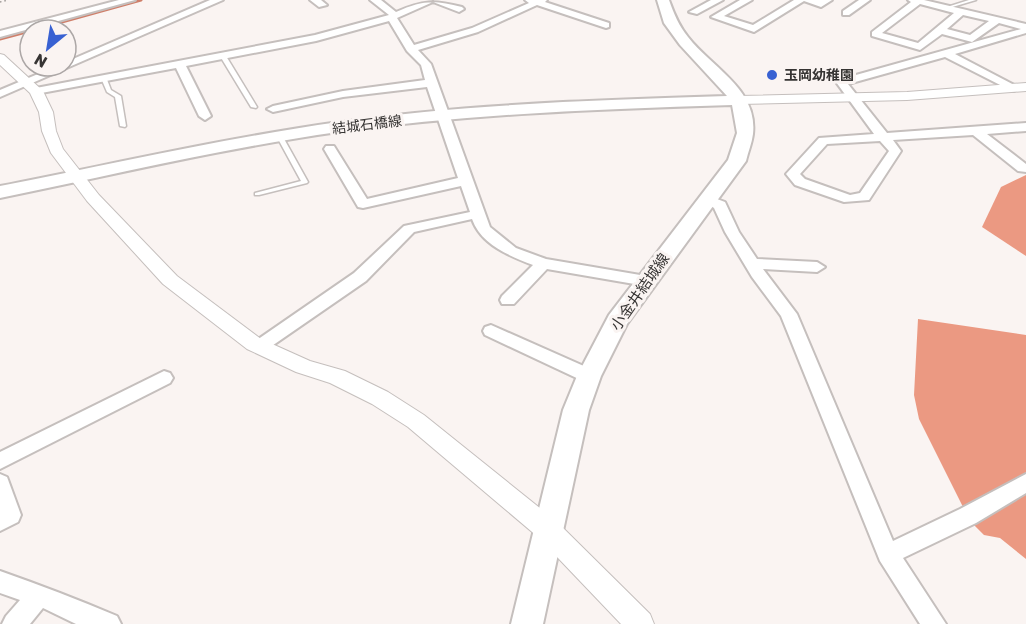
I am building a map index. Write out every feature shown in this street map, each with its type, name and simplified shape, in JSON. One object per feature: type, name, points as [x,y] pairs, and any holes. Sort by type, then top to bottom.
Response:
[{"type":"main road","name":"小金井結城線","points":[[526,624],[576,410],[589,376],[617,321],[709,200],[737,161],[745,144],[747,124],[739,100],[674,29],[663,0]]},
{"type":"main road","name":"結城石橋線","points":[[0,192],[280,137],[339,128],[555,106],[739,100]]},
{"type":"street","points":[[0,34],[130,0]]},
{"type":"street","points":[[78,60],[134,34],[218,0]]},
{"type":"street","points":[[375,0],[393,16],[411,49],[426,64],[483,229],[511,250],[544,263],[646,281]]},
{"type":"street","points":[[0,94],[32,87],[104,78],[316,38],[393,16],[430,0]]},
{"type":"street","points":[[436,0],[459,9]]},
{"type":"street","points":[[694,12],[717,0]]},
{"type":"street","points":[[747,0],[716,17],[754,29],[800,0]]},
{"type":"street","points":[[807,0],[821,4],[827,0]]},
{"type":"street","points":[[846,13],[865,0]]},
{"type":"street","points":[[934,0],[955,9]]},
{"type":"street","points":[[411,49],[474,30],[536,1],[606,25]]},
{"type":"street","points":[[955,9],[940,30],[920,47],[875,34],[916,1],[955,9],[1026,29]]},
{"type":"street","points":[[940,30],[972,39],[997,20]]},
{"type":"street","points":[[1026,29],[993,41],[842,82],[852,97],[883,136],[895,151],[864,197],[849,199],[800,182],[793,174],[823,141],[883,136],[976,132],[1026,127]]},
{"type":"street","points":[[945,53],[1020,88]]},
{"type":"street","points":[[0,58],[32,87],[46,112],[49,131],[56,150],[93,198],[170,280],[206,309],[260,346],[303,367],[337,377],[388,403],[416,421],[547,529],[640,624]]},
{"type":"street","points":[[180,64],[205,116]]},
{"type":"street","points":[[32,87],[47,78]]},
{"type":"street","points":[[273,109],[431,83]]},
{"type":"street","points":[[739,100],[907,96],[1020,88]]},
{"type":"street","points":[[976,132],[1026,168]]},
{"type":"street","points":[[330,148],[363,204],[465,181]]},
{"type":"street","points":[[709,200],[720,205],[732,232],[752,264],[789,314],[888,554],[934,624]]},
{"type":"street","points":[[260,346],[360,276],[409,229],[478,214]]},
{"type":"street","points":[[508,300],[544,263]]},
{"type":"street","points":[[752,264],[817,267]]},
{"type":"street","points":[[491,331],[589,376]]},
{"type":"street","points":[[0,461],[164,378]]},
{"type":"street","points":[[0,483],[10,515],[0,521]]},
{"type":"street","points":[[888,554],[968,516],[1026,483]]},
{"type":"street","points":[[0,582],[109,624]]},
{"type":"street","points":[[14,624],[39,596]]},
{"type":"lane","points":[[955,9],[974,0]]},
{"type":"lane","points":[[223,56],[254,107]]},
{"type":"lane","points":[[104,78],[109,91],[118,96],[123,126]]},
{"type":"lane","points":[[257,194],[305,182],[280,137]]},
{"type":"path","points":[[0,2],[8,0]]},
{"type":"shaded area","points":[[1026,175],[1026,256],[982,227],[1001,187]]},
{"type":"shaded area","points":[[918,319],[1026,335],[1026,559],[1000,538],[984,535],[970,521],[919,419],[914,395]]},
{"type":"waterway","points":[[76,18],[141,0]]},
{"type":"waterway","points":[[0,39],[18,34]]},
{"type":"place","name":"玉岡幼稚園","points":[[772,75]]}]
